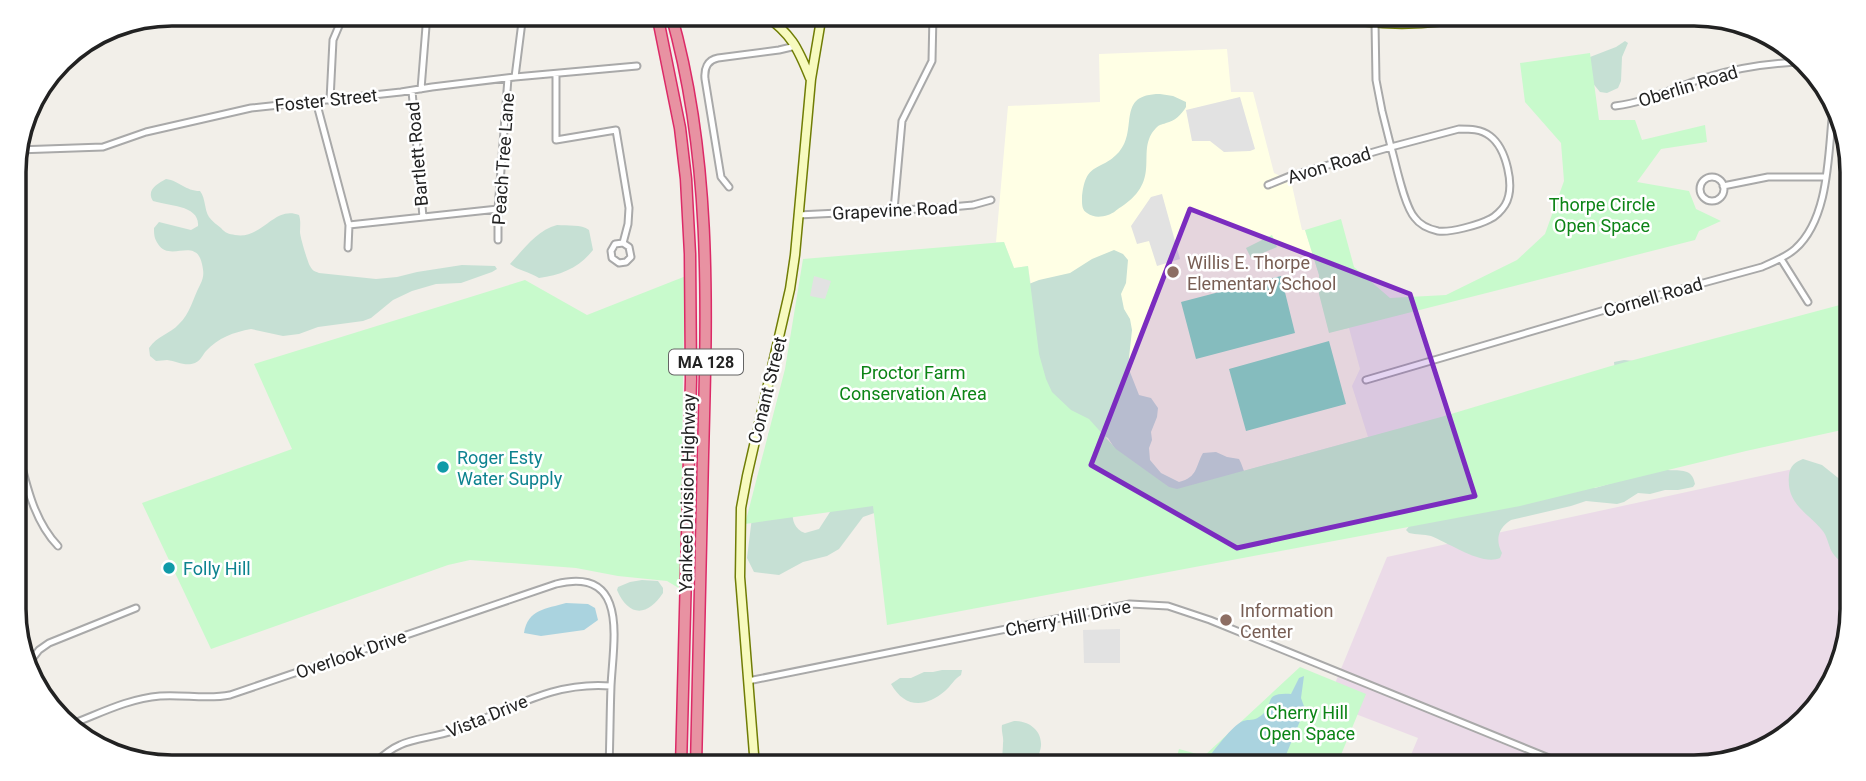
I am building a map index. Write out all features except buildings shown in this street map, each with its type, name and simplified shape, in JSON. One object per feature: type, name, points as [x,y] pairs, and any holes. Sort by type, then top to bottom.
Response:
[{"type":"highway","name":"Yankee Division Highway","points":[[660,27],[682,141],[690,254],[691,379],[681,755]]},
{"type":"highway","name":"Yankee Division Highway","points":[[673,27],[697,135],[706,265],[696,755]]},
{"type":"main road","points":[[780,27],[796,46],[811,79]]},
{"type":"main road","name":"Conant Street","points":[[754,755],[740,577],[741,508],[788,301],[795,255],[811,79],[820,27]]},
{"type":"street","points":[[894,209],[902,121],[932,61],[933,26]]},
{"type":"street","name":"Avon Road","points":[[1268,185],[1290,176],[1391,147],[1376,80],[1375,26]]},
{"type":"street","points":[[330,100],[334,40],[339,27]]},
{"type":"street","points":[[421,89],[426,27]]},
{"type":"street","points":[[515,77],[521,27]]},
{"type":"street","points":[[729,187],[721,177],[705,68],[713,59],[796,46]]},
{"type":"street","name":"Oberlin Road","points":[[1615,106],[1646,100],[1709,77],[1790,62]]},
{"type":"street","name":"Foster Street","points":[[28,150],[103,147],[146,132],[243,110],[515,77],[637,66]]},
{"type":"street","points":[[555,74],[556,140],[616,130],[629,208],[623,243]]},
{"type":"street","name":"Peach Tree Lane","points":[[498,240],[508,78]]},
{"type":"street","name":"Bartlett Road","points":[[412,91],[423,217]]},
{"type":"street","points":[[316,101],[349,225],[348,248]]},
{"type":"street","name":"Cornell Road","points":[[1366,380],[1762,267],[1781,259],[1803,241],[1818,215],[1826,177],[1832,124]]},
{"type":"street","points":[[1460,129],[1481,131],[1497,143],[1503,153],[1511,187],[1509,197],[1491,219],[1440,232],[1423,225],[1410,212],[1391,147],[1460,129]]},
{"type":"street","points":[[1723,186],[1768,177],[1826,177]]},
{"type":"street","points":[[1707,178],[1717,178],[1723,186],[1722,194],[1712,202],[1699,190],[1707,178]]},
{"type":"street","name":"Grapevine Road","points":[[798,215],[962,206],[991,200]]},
{"type":"street","points":[[349,225],[498,209]]},
{"type":"street","points":[[1781,259],[1808,302]]},
{"type":"street","points":[[26,480],[34,508],[48,536],[58,546]]},
{"type":"street","name":"Overlook Drive","points":[[79,721],[120,703],[148,697],[186,695],[218,698],[230,695],[568,581],[593,585],[610,603],[614,614],[615,633],[611,686]]},
{"type":"street","name":"Cherry Hill Drive","points":[[748,681],[1130,604],[1168,606],[1210,620],[1539,754]]},
{"type":"street","points":[[34,656],[49,642],[136,608]]},
{"type":"street","name":"Vista Drive","points":[[384,755],[402,744],[452,731],[556,690],[579,685],[611,686]]},
{"type":"street","points":[[609,755],[611,686]]},
{"type":"highlighted area","points":[[1190,209],[1410,294],[1475,496],[1237,548],[1091,465]]},
{"type":"shaded area","name":"Willis E. Thorpe Elementary School","points":[[1227,49],[1231,92],[1253,92],[1274,173],[1291,181],[1302,230],[1305,230],[1320,278],[1329,332],[1349,328],[1360,369],[1352,386],[1368,437],[1177,489],[1116,449],[1046,379],[1028,266],[1014,268],[1004,242],[996,242],[1008,106],[1100,102],[1099,54]]},
{"type":"shaded area","points":[[1240,97],[1255,149],[1224,152],[1210,141],[1192,141],[1186,110]]},
{"type":"shaded area","points":[[1162,194],[1180,259],[1157,266],[1149,241],[1137,244],[1131,226],[1151,197]]},
{"type":"shaded area","points":[[814,276],[831,281],[825,299],[810,296]]},
{"type":"shaded area","points":[[1793,469],[1840,545],[1837,637],[1829,665],[1810,698],[1783,725],[1741,747],[1704,754],[1411,754],[1418,738],[1327,703],[1387,557]]},
{"type":"shaded area","points":[[1120,629],[1120,663],[1084,663],[1083,630]]},
{"type":"green space","points":[[1625,41],[1628,43],[1622,57],[1618,88],[1607,93],[1600,92],[1591,81],[1590,57]]},
{"type":"green space","name":"Thorpe Circle Open Space","points":[[1590,53],[1599,120],[1635,120],[1642,140],[1705,125],[1707,142],[1661,149],[1637,182],[1689,191],[1696,209],[1721,221],[1699,231],[1695,240],[1329,333],[1319,294],[1319,275],[1305,230],[1341,219],[1354,267],[1390,298],[1446,295],[1517,260],[1545,234],[1564,181],[1561,143],[1525,102],[1520,63]]},
{"type":"green space","points":[[1160,94],[1186,102],[1186,107],[1175,119],[1157,127],[1150,137],[1142,186],[1134,197],[1112,213],[1100,217],[1090,215],[1084,210],[1082,203],[1086,178],[1094,169],[1119,152],[1125,143],[1130,114],[1137,100]]},
{"type":"green space","points":[[166,179],[200,191],[209,217],[231,234],[253,233],[282,215],[299,215],[300,235],[308,260],[312,269],[319,273],[376,279],[462,265],[495,266],[497,269],[461,283],[436,284],[412,291],[393,300],[371,318],[363,321],[318,327],[283,336],[251,329],[221,339],[195,363],[156,361],[150,356],[149,348],[183,320],[203,275],[199,256],[194,252],[169,251],[163,249],[156,240],[154,228],[159,222],[191,230],[198,226],[197,219],[189,210],[153,201],[152,191]]},
{"type":"green space","points":[[557,225],[578,226],[589,230],[593,250],[582,262],[562,273],[539,278],[510,264],[537,236]]},
{"type":"green space","points":[[1272,235],[1277,247],[1251,258],[1246,248]]},
{"type":"green space","name":"Proctor Farm Conservation Area","points":[[1004,242],[1014,268],[1028,266],[1039,354],[1052,392],[1071,410],[1089,419],[1116,449],[1169,487],[1177,489],[1441,417],[1611,366],[1840,305],[1840,430],[1520,506],[887,625],[873,506],[745,524],[785,369],[803,259]]},
{"type":"green space","points":[[1114,250],[1128,260],[1126,283],[1121,294],[1132,330],[1128,367],[1139,395],[1151,398],[1158,408],[1151,432],[1150,460],[1161,473],[1179,482],[1193,474],[1203,453],[1216,452],[1239,459],[1248,482],[1184,497],[1119,455],[1108,438],[1100,434],[863,517],[839,549],[827,556],[803,562],[779,575],[754,572],[747,558],[753,499],[771,428],[995,297],[1039,280],[1070,273],[1092,259]],"holes":[[[793,492],[841,495],[819,529],[805,533],[796,526],[793,516]]]},
{"type":"green space","points":[[686,276],[682,590],[667,581],[576,568],[470,560],[448,565],[211,649],[142,503],[292,449],[254,364],[525,280],[587,315]]},
{"type":"green space","points":[[1281,276],[1295,333],[1196,359],[1181,302]]},
{"type":"green space","points":[[1329,341],[1346,404],[1246,431],[1229,369]]},
{"type":"green space","points":[[1634,361],[1666,468],[1689,473],[1694,479],[1693,487],[1650,494],[1638,493],[1617,504],[1586,501],[1511,520],[1499,535],[1502,553],[1500,558],[1493,560],[1465,553],[1431,536],[1409,533],[1406,530],[1411,524],[1612,483],[1614,362]]},
{"type":"green space","points":[[1803,459],[1822,465],[1840,479],[1840,560],[1830,549],[1823,532],[1794,500],[1789,475],[1795,463]]},
{"type":"green space","points":[[658,581],[663,593],[651,606],[639,611],[627,606],[617,590],[630,582]]},
{"type":"green space","name":"Cherry Hill Open Space","points":[[1300,667],[1366,694],[1341,754],[1206,754]]},
{"type":"green space","points":[[942,670],[962,670],[961,675],[947,689],[930,701],[908,701],[896,692],[891,684],[900,678]]},
{"type":"green space","points":[[1014,721],[1031,726],[1040,738],[1038,754],[1002,754],[1002,725]]},
{"type":"green space","name":"Cherry Hill Open Space","points":[[1179,749],[1198,754],[1178,754]]},
{"type":"water","points":[[566,603],[588,604],[595,608],[598,620],[584,630],[541,636],[524,633],[529,619],[539,611]]},
{"type":"water","points":[[1304,676],[1301,698],[1305,709],[1286,754],[1211,754],[1238,724],[1264,713],[1272,697],[1291,694],[1299,678]]},
{"type":"place","name":"Willis E. Thorpe Elementary School","points":[[1173,272]]},
{"type":"place","name":"Roger Esty Water Supply","points":[[443,467]]},
{"type":"place","name":"Folly Hill","points":[[169,568]]},
{"type":"place","name":"Information Center","points":[[1226,620]]}]
